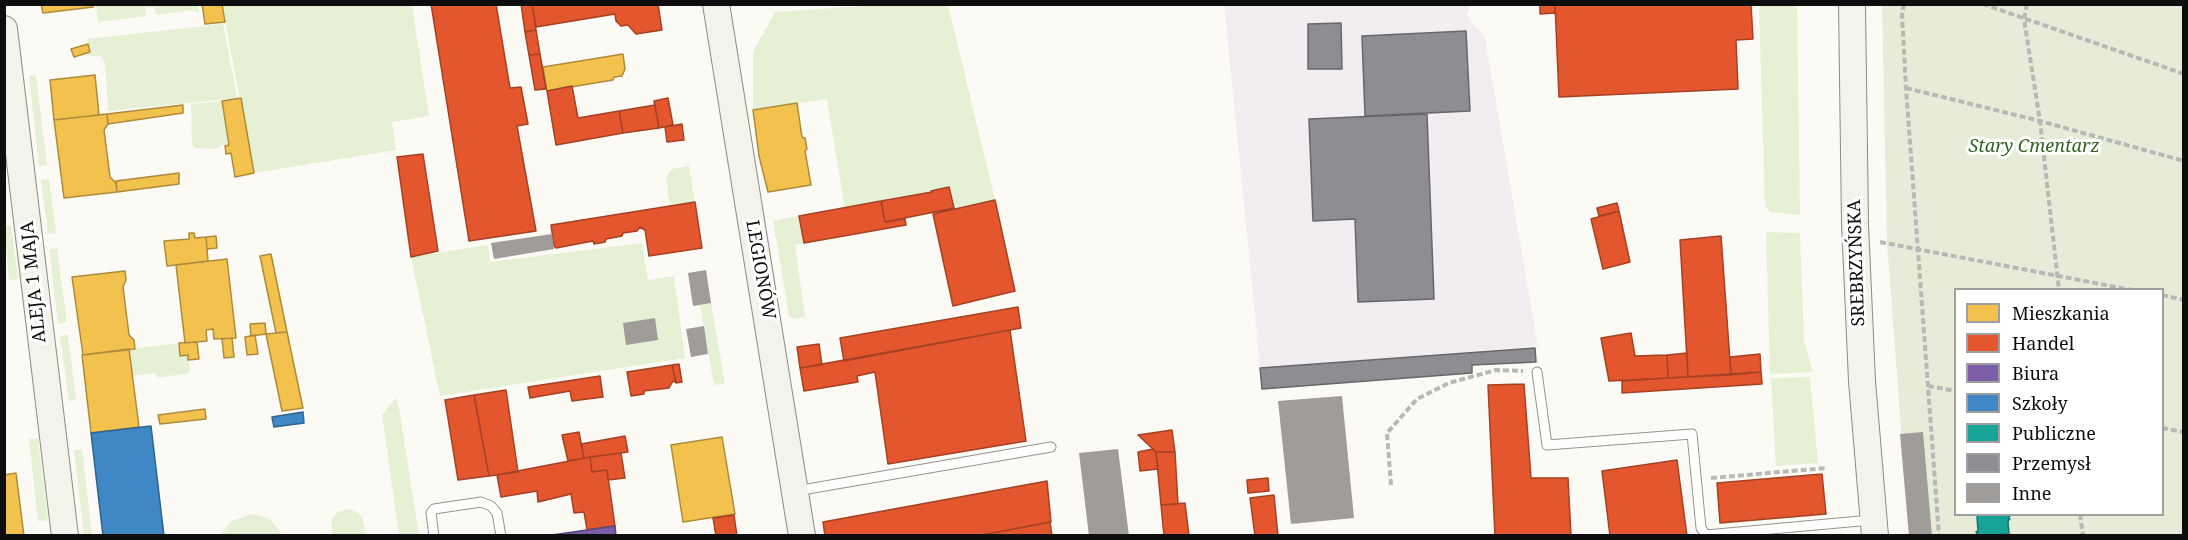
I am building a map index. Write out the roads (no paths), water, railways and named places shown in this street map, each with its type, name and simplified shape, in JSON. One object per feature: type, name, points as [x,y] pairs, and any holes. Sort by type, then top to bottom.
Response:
[{"type":"street","name":"LEGIONÓW","points":[[716,4],[802,536]]},
{"type":"street","name":"SREBRZYŃSKA","points":[[1852,4],[1855,235],[1862,381],[1874,528]]},
{"type":"street","name":"ALEJA 1 MAJA","points":[[4,29],[65,536]]},
{"type":"lane","points":[[1537,372],[1547,445],[1692,434],[1701,528],[1706,535],[1874,528]]},
{"type":"lane","points":[[795,491],[1051,447]]},
{"type":"lane","points":[[434,536],[431,513],[434,509],[481,502],[491,506],[497,513],[501,536]]},
{"type":"park label","name":"Stary Cmentarz","points":[[2034,147]]}]
